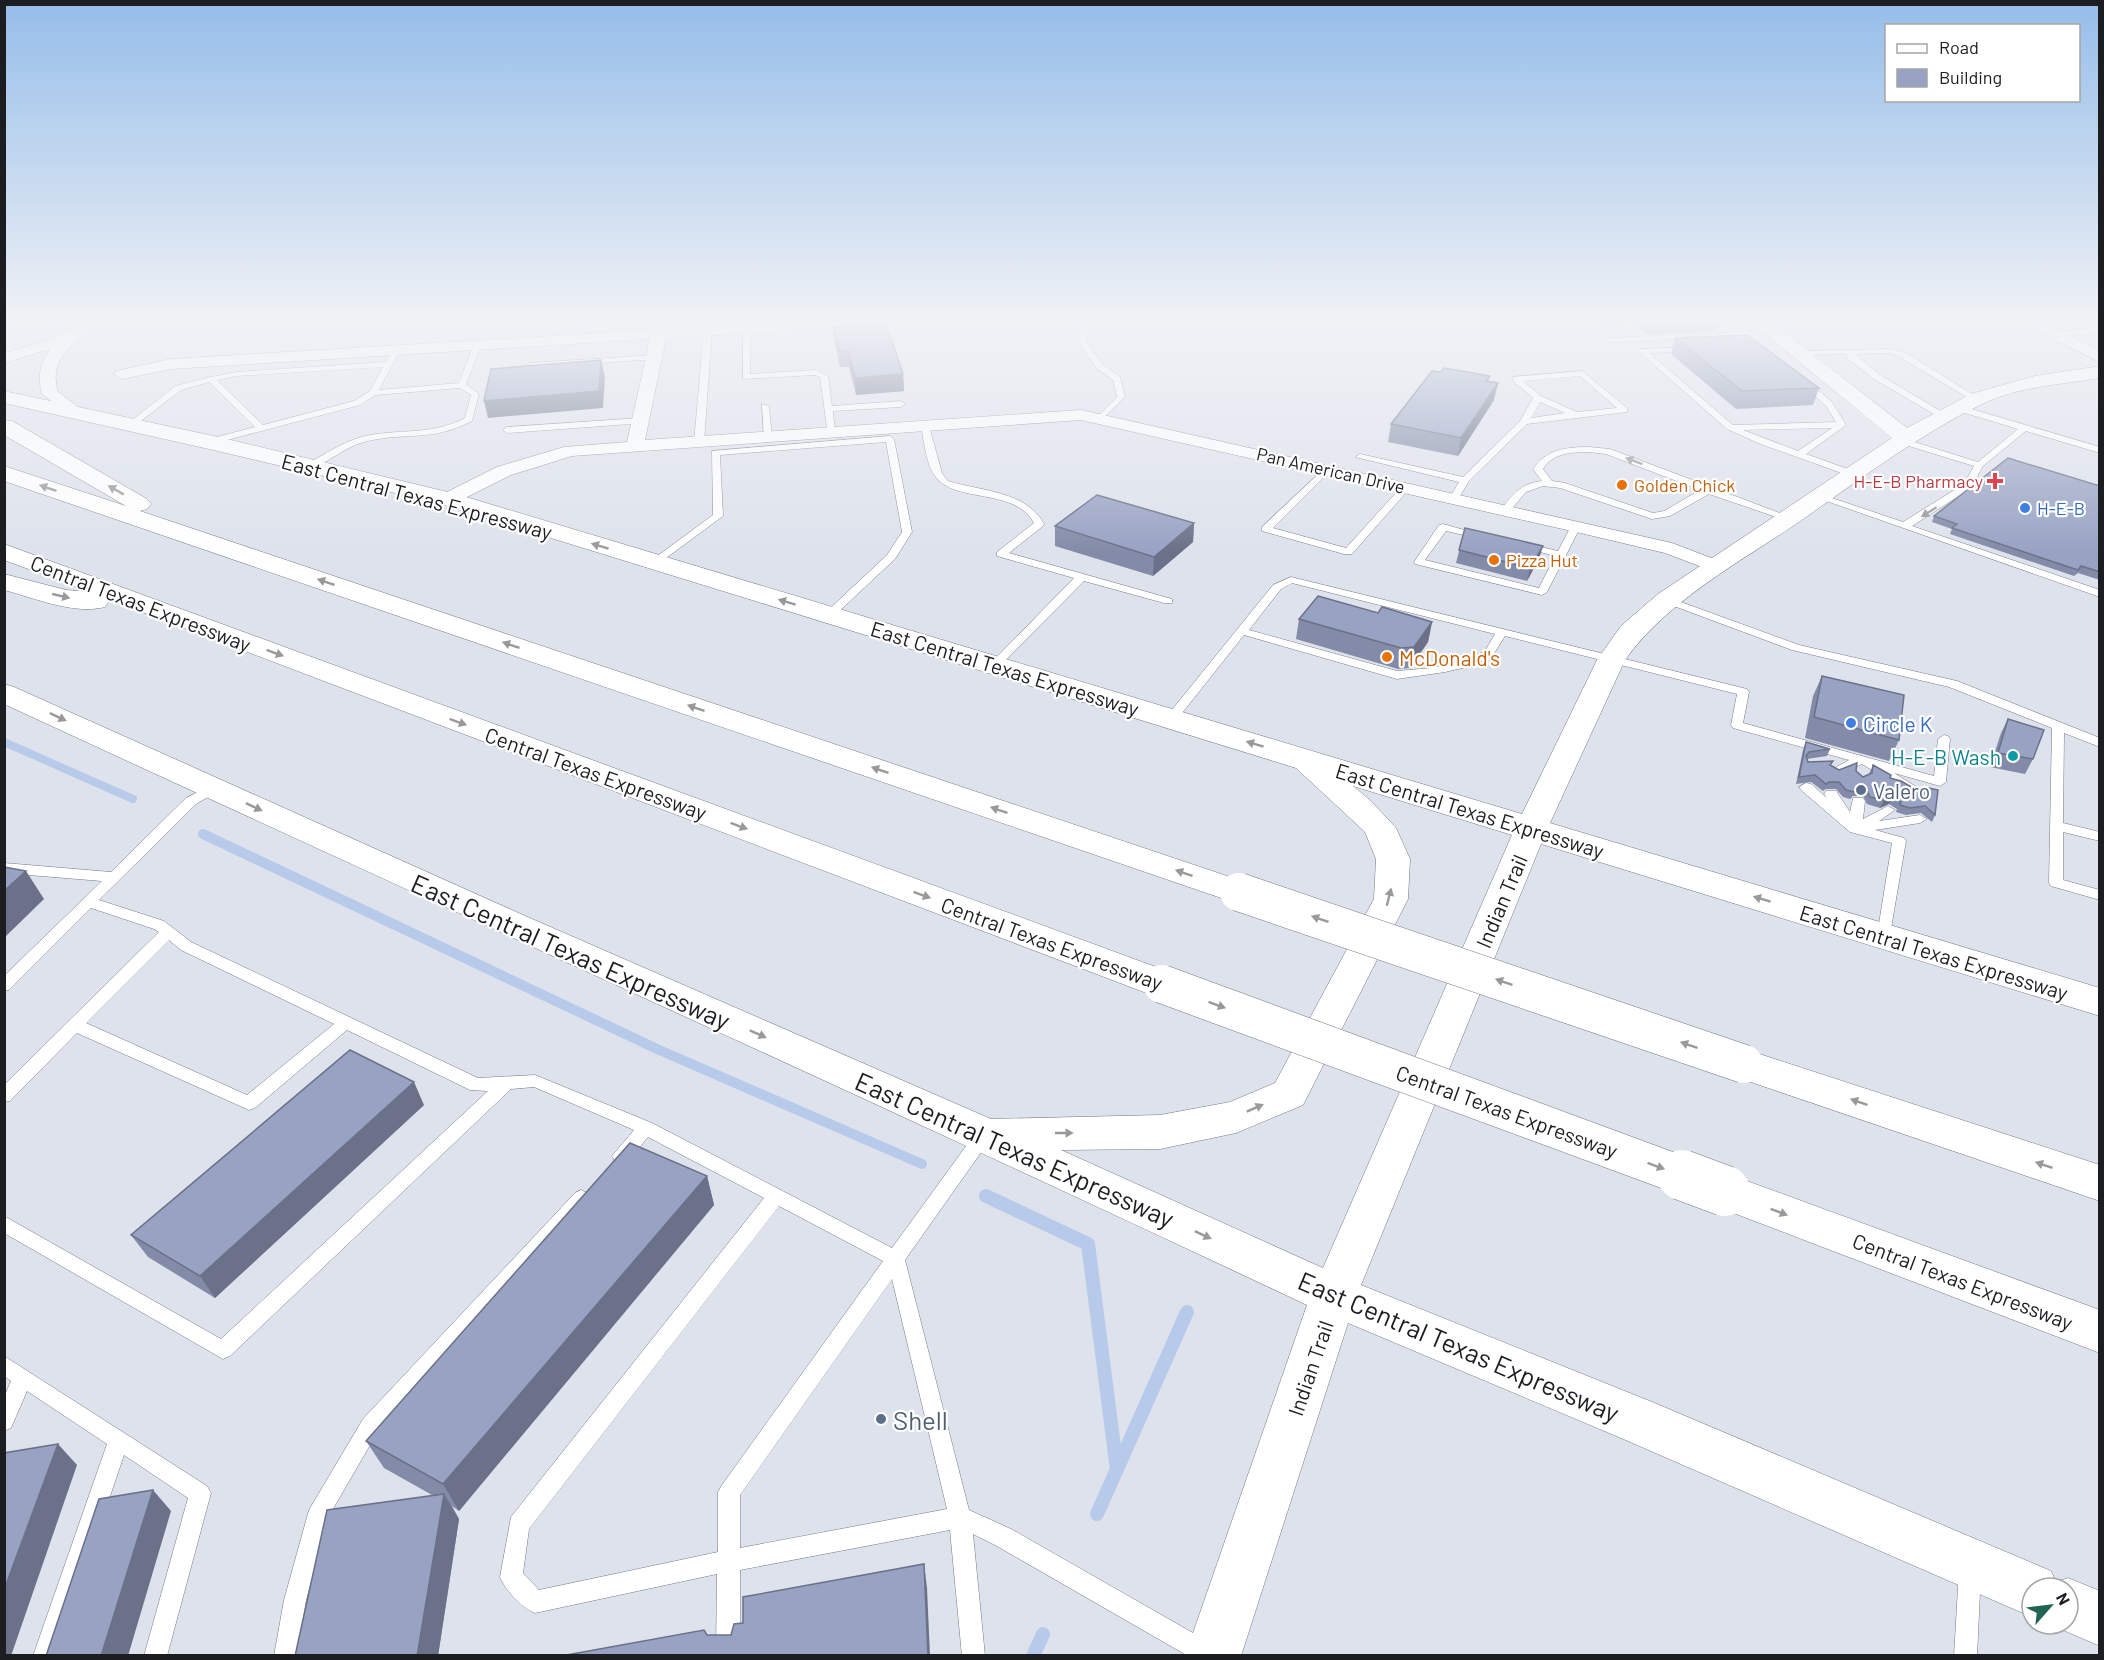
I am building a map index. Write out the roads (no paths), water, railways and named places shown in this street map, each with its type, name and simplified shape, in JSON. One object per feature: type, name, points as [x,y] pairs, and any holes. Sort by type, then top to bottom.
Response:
[{"type":"main road","name":"East Central Texas Expressway","points":[[6,397],[208,442],[448,500],[2100,1002]]},
{"type":"main road","points":[[1854,397],[1904,439]]},
{"type":"main road","name":"Indian Trail","points":[[1212,1656],[1335,1295],[1531,829],[1611,660],[1631,632],[1667,600],[1715,566],[1904,439],[1959,408],[1990,397]]},
{"type":"main road","points":[[4,426],[203,540]]},
{"type":"main road","points":[[4,473],[2100,1183]]},
{"type":"main road","name":"Central Texas Expressway","points":[[4,552],[2100,1332]]},
{"type":"main road","points":[[4,582],[66,598],[153,608]]},
{"type":"main road","name":"East Central Texas Expressway","points":[[4,693],[510,924],[984,1134],[1335,1295],[1639,1421],[2020,1585]]},
{"type":"main road","points":[[984,1134],[1160,1132],[1236,1117],[1289,1094],[1391,899],[1393,859],[1380,828],[1360,808],[1299,757]]},
{"type":"main road","points":[[2080,1610],[2100,1619]]},
{"type":"street","points":[[55,397],[78,414]]},
{"type":"street","points":[[635,446],[646,397]]},
{"type":"street","name":"Pan American Drive","points":[[448,500],[504,471],[570,452],[1081,415],[1576,526],[1672,549],[1715,566]]},
{"type":"lane","points":[[130,425],[166,397]]},
{"type":"lane","points":[[230,397],[261,428]]},
{"type":"lane","points":[[208,442],[357,403],[366,397]]},
{"type":"lane","points":[[310,466],[367,439],[431,434],[450,430],[469,419],[474,397]]},
{"type":"lane","points":[[699,442],[703,397]]},
{"type":"lane","points":[[827,397],[831,433]]},
{"type":"lane","points":[[1100,418],[1121,397]]},
{"type":"lane","points":[[1524,422],[1575,414],[1624,410],[1610,397]]},
{"type":"lane","points":[[1695,397],[1730,427],[1798,455],[1853,474]]},
{"type":"lane","points":[[1821,397],[1829,404],[1842,425]]},
{"type":"lane","points":[[1931,397],[2100,450]]},
{"type":"lane","points":[[1948,397],[1959,408]]},
{"type":"lane","points":[[1454,499],[1465,480],[1524,422],[1538,398],[1575,414]]},
{"type":"lane","points":[[829,409],[901,404]]},
{"type":"lane","points":[[765,406],[768,437]]},
{"type":"lane","points":[[507,430],[641,421]]},
{"type":"lane","points":[[1730,427],[1842,425]]},
{"type":"lane","points":[[1798,455],[1842,425]]},
{"type":"lane","points":[[925,426],[937,473],[945,483],[1024,505],[1037,516],[1039,524],[1001,554],[1168,601]]},
{"type":"lane","points":[[1904,526],[1968,486],[1979,465],[2025,428]]},
{"type":"lane","points":[[654,562],[718,516],[715,453],[890,439],[907,532],[891,556],[829,615]]},
{"type":"lane","points":[[1904,439],[1979,465]]},
{"type":"lane","points":[[1549,483],[1538,469],[1541,461],[1551,455],[1591,449],[1607,451],[1788,518]]},
{"type":"lane","points":[[1360,457],[1465,480]]},
{"type":"lane","points":[[1327,469],[1266,529],[1348,552],[1406,487]]},
{"type":"lane","points":[[1506,510],[1517,493],[1531,484],[1562,485],[1652,516],[1667,514],[1708,490]]},
{"type":"lane","points":[[1820,497],[2100,594]]},
{"type":"lane","points":[[1562,555],[1443,527],[1419,562],[1542,592],[1562,555],[1576,526]]},
{"type":"lane","points":[[996,665],[1081,577]]},
{"type":"lane","points":[[1171,718],[1277,587],[1291,580],[1743,692],[1737,724],[1940,782],[1944,739]]},
{"type":"lane","points":[[1667,600],[1796,648],[1953,684],[2100,743]]},
{"type":"lane","points":[[1241,631],[1396,675],[1418,674],[1478,660],[1491,652],[1501,633]]},
{"type":"lane","points":[[2058,726],[2056,883],[2100,895]]},
{"type":"lane","points":[[1835,771],[1863,759]]},
{"type":"lane","points":[[1861,778],[1863,759]]},
{"type":"lane","points":[[1863,759],[1890,786]]},
{"type":"lane","points":[[1821,763],[1863,759],[1917,793]]},
{"type":"lane","points":[[1806,787],[1855,829],[1899,841],[1884,936]]},
{"type":"lane","points":[[4,986],[191,801],[213,788]]},
{"type":"lane","points":[[1831,794],[1855,829]]},
{"type":"lane","points":[[1855,829],[1858,801]]},
{"type":"lane","points":[[1855,829],[1888,810]]},
{"type":"lane","points":[[1855,829],[1920,819]]},
{"type":"lane","points":[[2057,826],[2100,837]]},
{"type":"lane","points":[[4,868],[113,878]]},
{"type":"lane","points":[[89,902],[159,925],[186,946],[476,1085],[536,1081],[646,1128],[896,1259],[960,1517],[974,1656]]},
{"type":"lane","points":[[4,1096],[168,932]]},
{"type":"lane","points":[[75,1025],[249,1103],[345,1023]]},
{"type":"lane","points":[[4,1224],[223,1350],[507,1083]]},
{"type":"lane","points":[[285,1656],[295,1600],[320,1510],[370,1426],[646,1128]]},
{"type":"lane","points":[[728,1656],[729,1492],[984,1134]]},
{"type":"lane","points":[[776,1196],[519,1525],[511,1578],[535,1602],[728,1561],[960,1517],[1003,1537],[1212,1656]]},
{"type":"lane","points":[[4,1365],[200,1493],[155,1656]]},
{"type":"lane","points":[[4,1421],[23,1377]]},
{"type":"lane","points":[[45,1656],[119,1440]]},
{"type":"lane","points":[[1965,1656],[1970,1563]]},
{"type":"waterway","points":[[4,742],[133,799]]},
{"type":"waterway","points":[[203,834],[657,1049],[922,1164]]},
{"type":"waterway","points":[[986,1196],[1088,1244],[1117,1469]]},
{"type":"waterway","points":[[1117,1469],[1187,1312]]},
{"type":"waterway","points":[[1097,1514],[1117,1469]]},
{"type":"waterway","points":[[1033,1656],[1043,1634]]},
{"type":"place","name":"H-E-B Pharmacy","points":[[1995,481]]},
{"type":"place","name":"Golden Chick","points":[[1622,485]]},
{"type":"place","name":"H-E-B","points":[[2025,508]]},
{"type":"place","name":"Pizza Hut","points":[[1494,560]]},
{"type":"place","name":"McDonald's","points":[[1387,657]]},
{"type":"place","name":"Circle K","points":[[1851,723]]},
{"type":"place","name":"H-E-B Wash","points":[[2013,756]]},
{"type":"place","name":"Valero","points":[[1861,790]]},
{"type":"place","name":"Shell","points":[[881,1419]]}]
